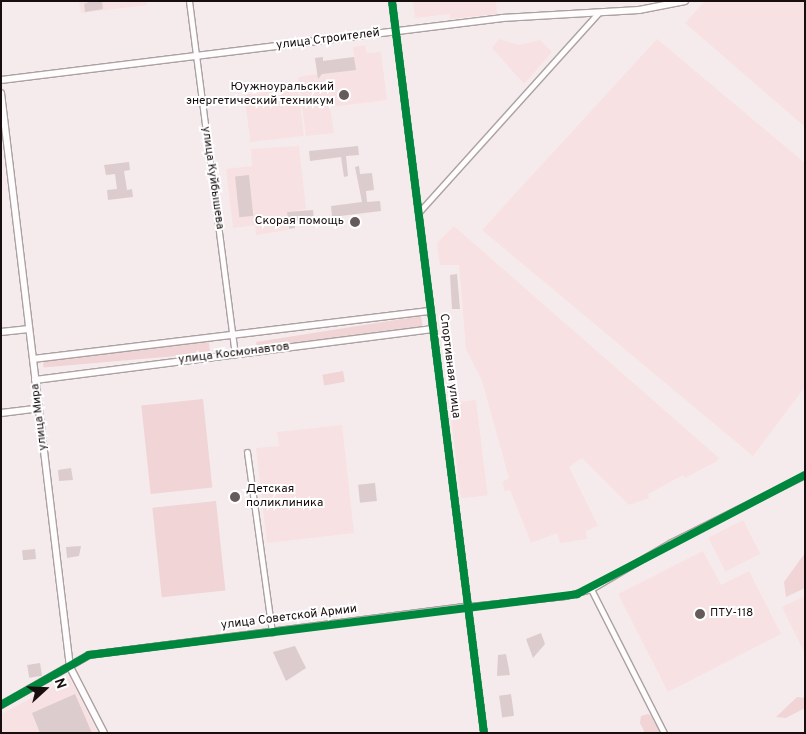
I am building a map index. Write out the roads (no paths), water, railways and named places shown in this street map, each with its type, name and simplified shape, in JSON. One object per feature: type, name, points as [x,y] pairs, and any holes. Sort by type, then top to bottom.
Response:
[{"type":"street","name":"улица Куйбышева","points":[[189,1],[235,354]]},
{"type":"street","name":"Спортивная улица","points":[[392,1],[484,733]]},
{"type":"street","name":"улица Строителей","points":[[1,80],[502,18],[654,8],[685,1]]},
{"type":"street","points":[[418,212],[600,11]]},
{"type":"street","name":"улица Мира","points":[[1,93],[70,667],[104,733]]},
{"type":"street","name":"улица Космонавтов","points":[[33,359],[431,311]]},
{"type":"street","points":[[1,332],[29,329]]},
{"type":"street","name":"улица Космонавтов","points":[[35,380],[433,329]]},
{"type":"street","points":[[1,413],[39,408]]},
{"type":"street","points":[[247,452],[272,632]]},
{"type":"street","name":"улица Советской Армии","points":[[1,705],[88,655],[469,606],[565,596],[591,589],[672,542],[805,474]]},
{"type":"street","points":[[591,589],[664,733]]},
{"type":"place","name":"Юужноуральский энергетический техникум","points":[[344,95]]},
{"type":"place","name":"Скорая помощь","points":[[355,222]]},
{"type":"place","name":"Детская поликлиника","points":[[235,497]]},
{"type":"place","name":"ПТУ-118","points":[[700,614]]}]
